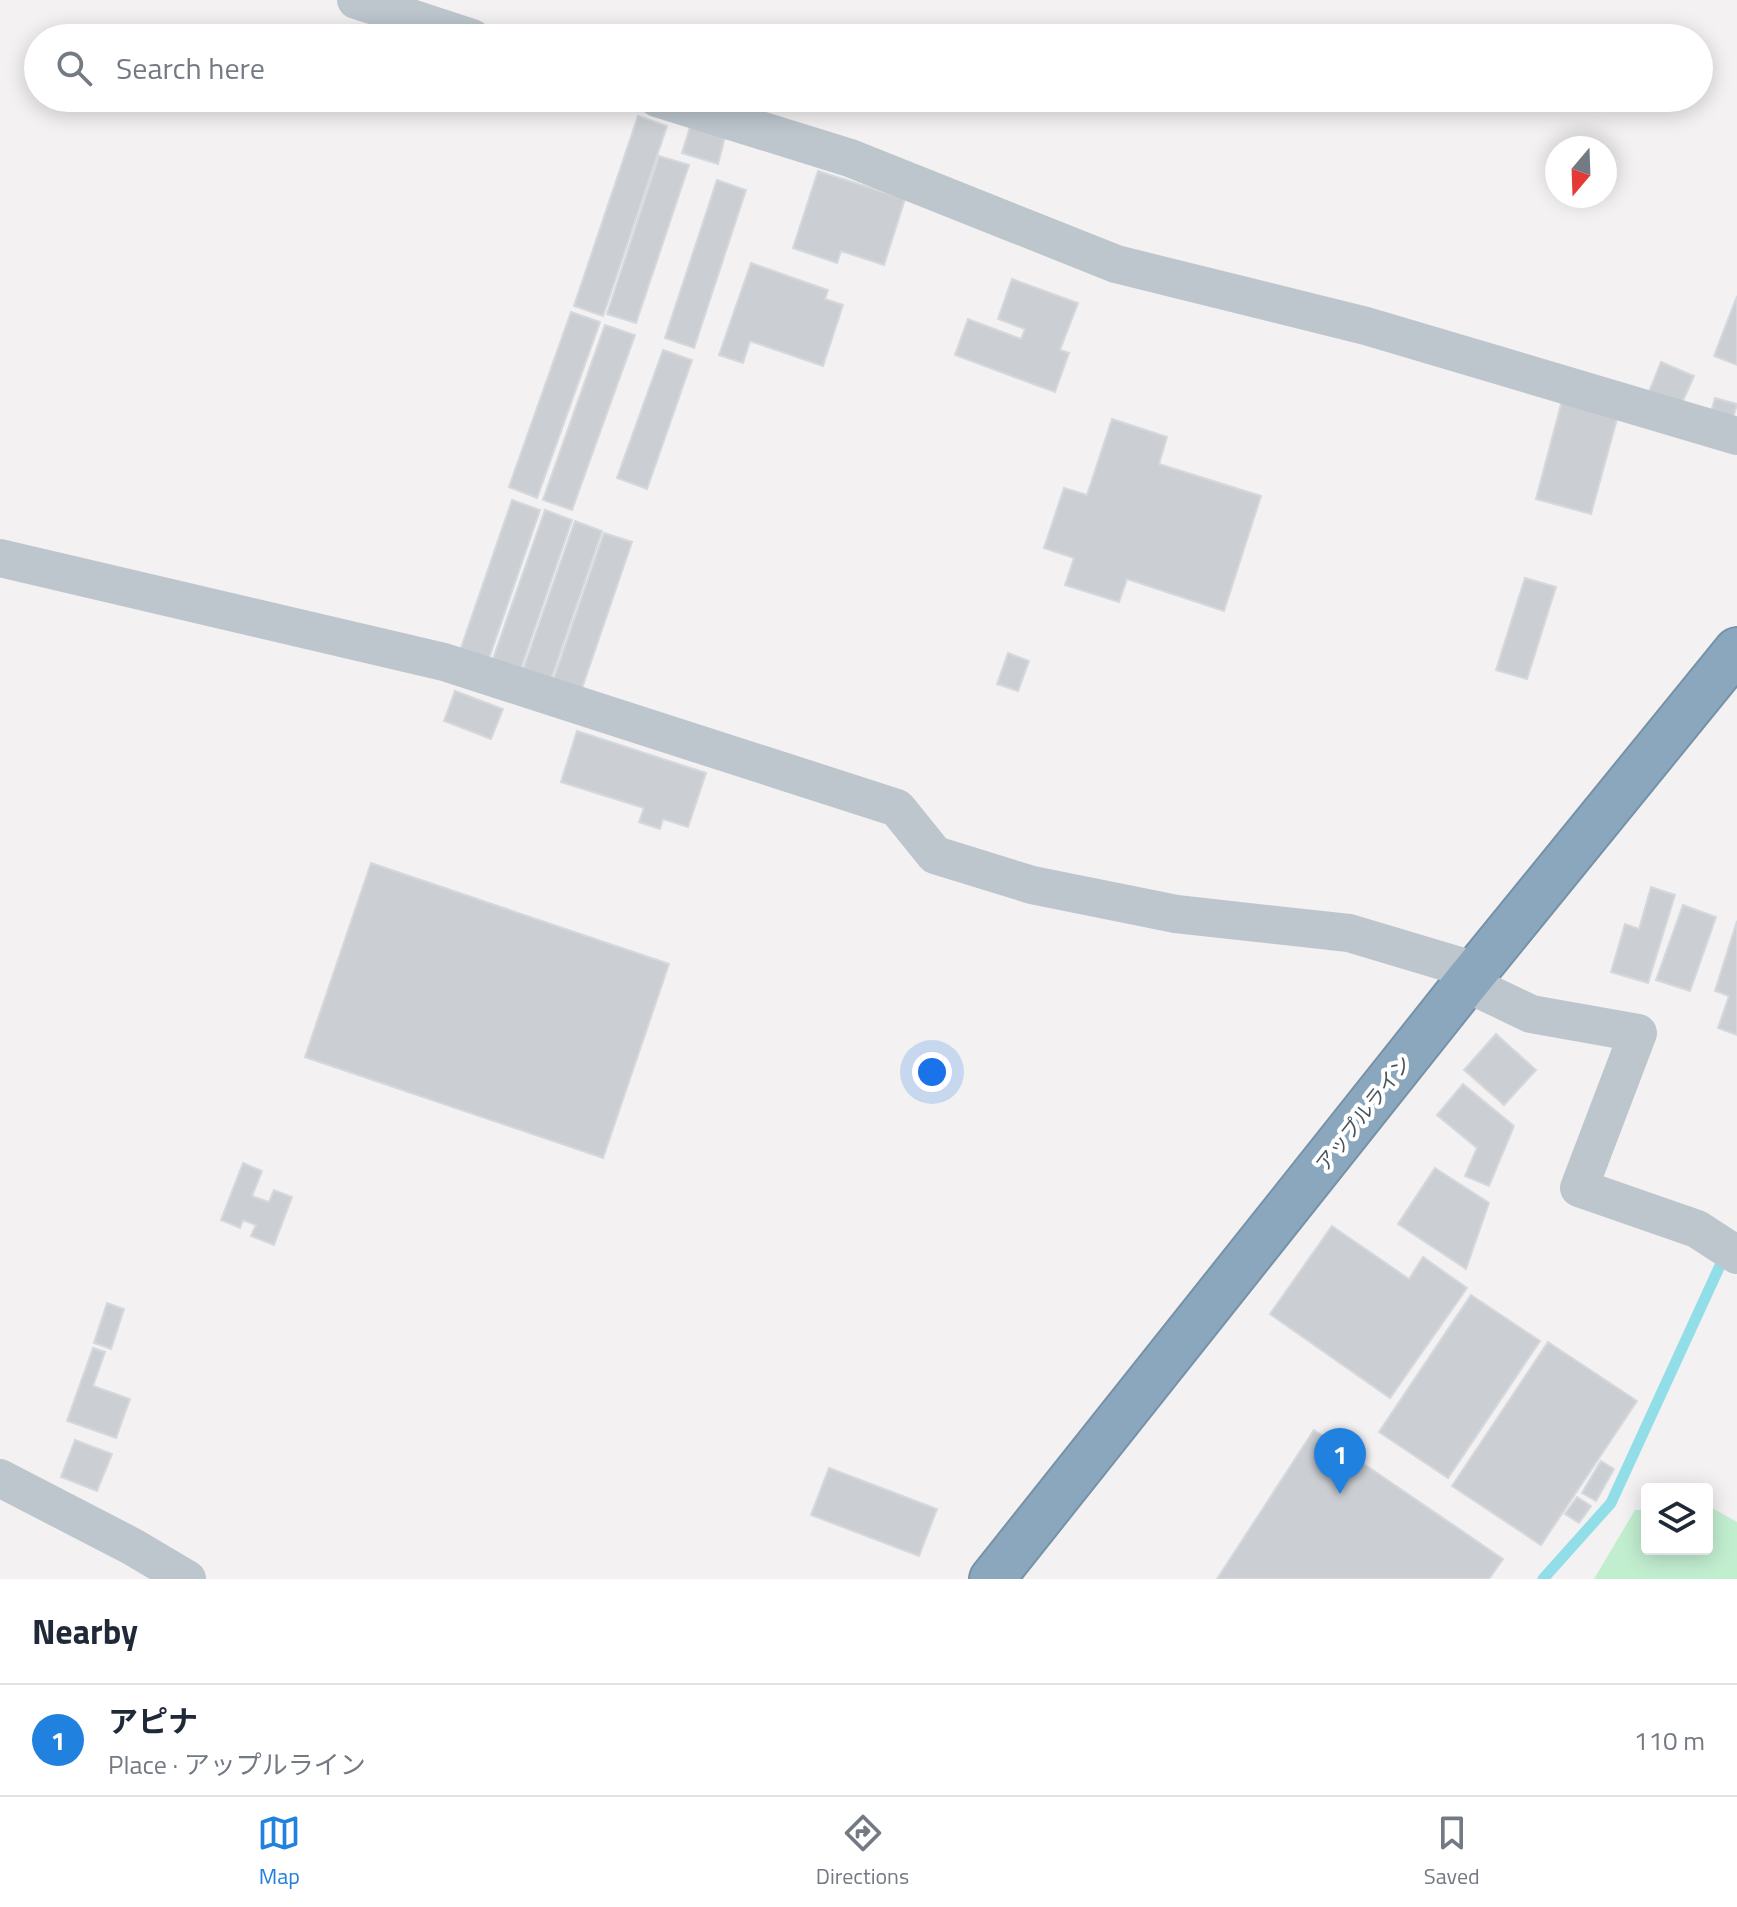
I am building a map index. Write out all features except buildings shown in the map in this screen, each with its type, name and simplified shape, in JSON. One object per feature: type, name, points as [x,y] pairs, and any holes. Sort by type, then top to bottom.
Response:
[{"type":"highway","name":"アップルライン","points":[[992,1579],[1471,977],[1737,650]]},
{"type":"street","points":[[356,0],[429,24]]},
{"type":"street","points":[[702,112],[850,158],[1116,264],[1366,326],[1737,436]]},
{"type":"street","points":[[0,558],[444,662],[897,808],[935,855],[1032,885],[1176,914],[1349,933],[1471,977],[1531,1014],[1638,1033],[1579,1188],[1697,1229],[1737,1255]]},
{"type":"street","points":[[0,1478],[133,1547],[187,1579]]},
{"type":"green space","points":[[1713,1509],[1737,1522],[1737,1579],[1594,1579],[1635,1510],[1641,1510],[1641,1555],[1713,1555]]},
{"type":"waterway","points":[[1543,1579],[1611,1503],[1723,1259]]},
{"type":"place","name":"アピナ","points":[[1340,1494]]}]
